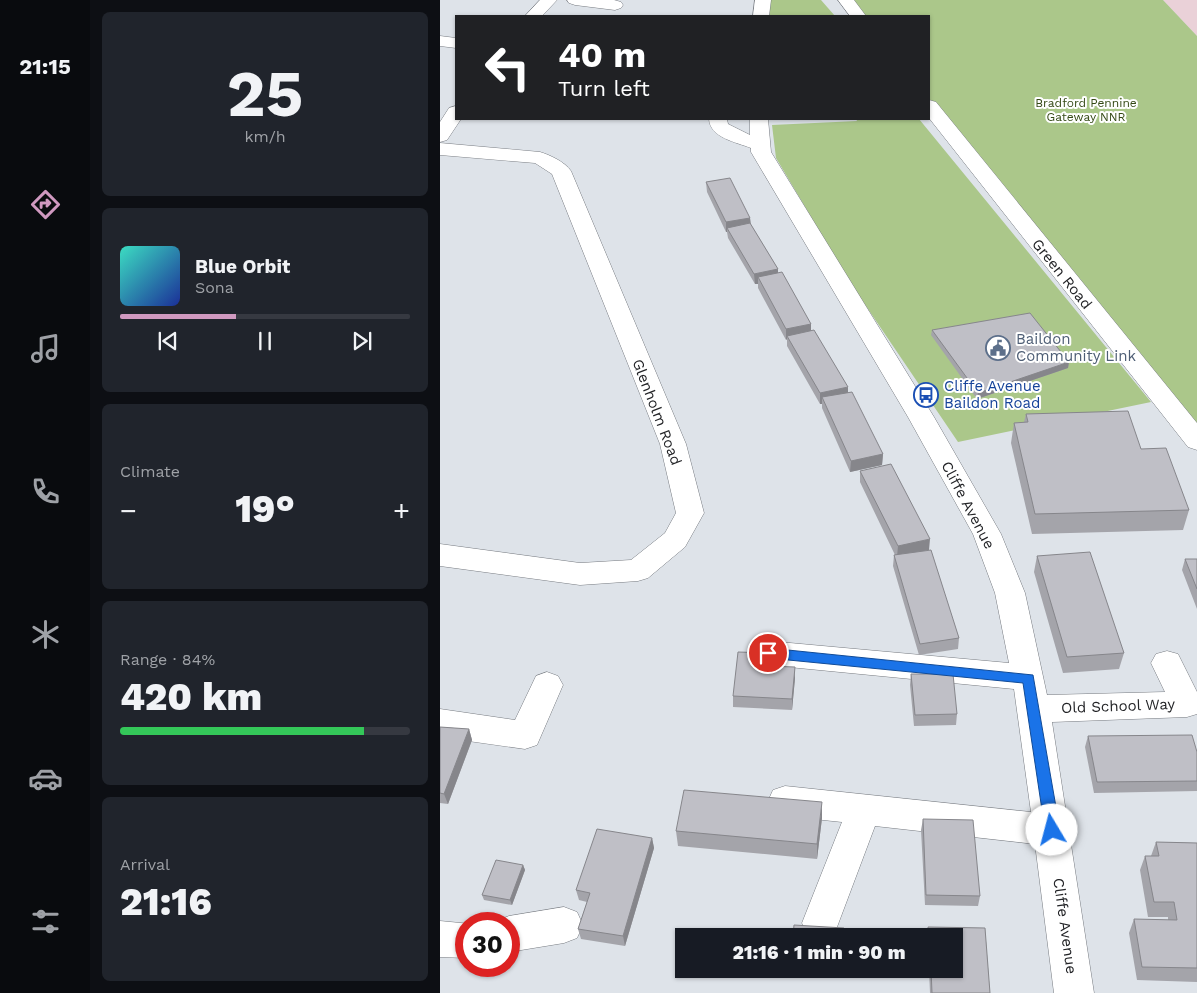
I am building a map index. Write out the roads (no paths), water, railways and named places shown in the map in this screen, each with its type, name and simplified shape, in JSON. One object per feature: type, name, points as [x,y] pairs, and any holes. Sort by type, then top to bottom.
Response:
[{"type":"street","points":[[535,15],[550,0]]},
{"type":"street","points":[[575,0],[615,5]]},
{"type":"street","points":[[761,15],[763,0]]},
{"type":"street","points":[[846,0],[857,15]]},
{"type":"street","points":[[440,41],[455,43]]},
{"type":"street","name":"Green Road","points":[[930,107],[1197,441]]},
{"type":"street","points":[[440,136],[455,114]]},
{"type":"street","points":[[718,120],[719,126],[728,134],[759,132]]},
{"type":"street","name":"Cliffe Avenue","points":[[759,132],[761,152],[921,417],[987,534],[1010,593],[1031,694],[1074,993]]},
{"type":"street","name":"Glenholm Road","points":[[440,149],[502,152],[540,158],[561,172],[673,444],[690,513],[675,540],[638,570],[580,574],[440,555]]},
{"type":"street","name":"Old School Way","points":[[768,653],[1031,694],[1192,711]]},
{"type":"street","name":"Old School Way","points":[[1167,663],[1192,711]]},
{"type":"street","points":[[440,723],[525,735],[547,685]]},
{"type":"street","points":[[756,798],[1052,830]]},
{"type":"street","points":[[821,923],[864,810]]},
{"type":"street","points":[[520,932],[564,925]]},
{"type":"street","points":[[440,939],[455,940]]},
{"type":"place","name":"Baildon Community Link","points":[[998,348]]},
{"type":"place","name":"Cliffe Avenue Baildon Road","points":[[926,395]]},
{"type":"park label","name":"Bradford Pennine Gateway NNR","points":[[1086,110]]}]
